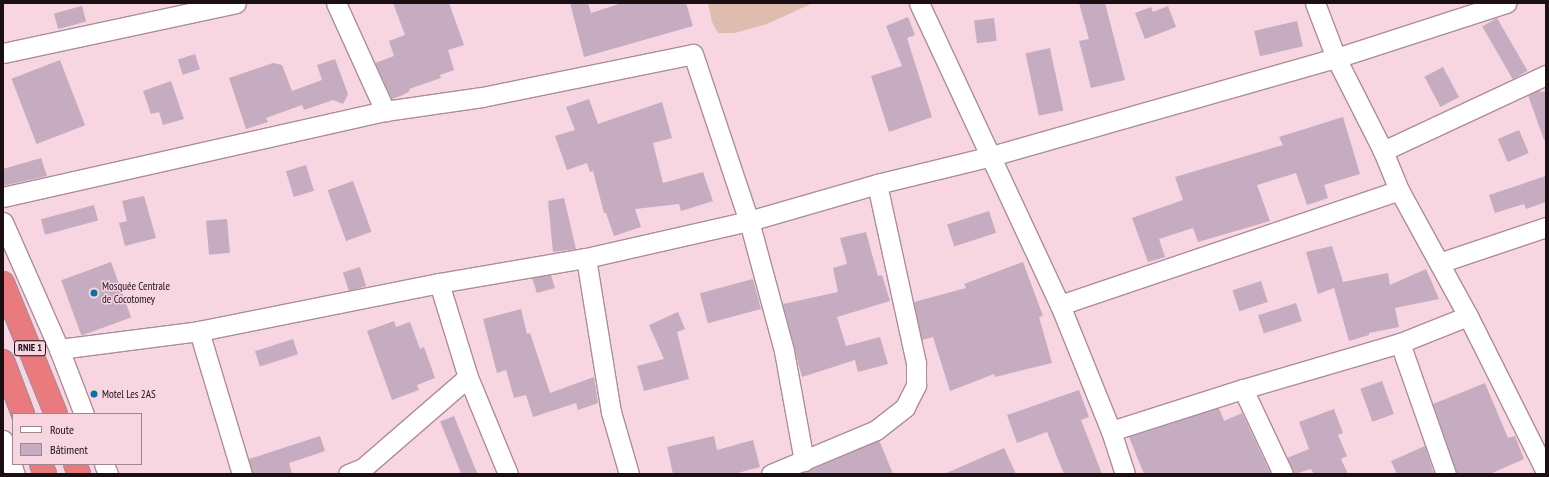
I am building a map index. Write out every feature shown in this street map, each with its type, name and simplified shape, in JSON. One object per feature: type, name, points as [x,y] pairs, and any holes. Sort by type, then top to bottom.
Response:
[{"type":"highway","name":"RNIE 1","points":[[3,283],[56,413]]},
{"type":"highway","name":"RNIE 1","points":[[3,361],[23,413]]},
{"type":"street","points":[[3,53],[236,3]]},
{"type":"street","points":[[336,3],[385,111]]},
{"type":"street","points":[[919,3],[954,76],[988,157],[1060,305],[1112,431],[1125,474]]},
{"type":"street","points":[[1315,3],[1336,58],[1383,151],[1399,190],[1468,316],[1546,472]]},
{"type":"street","points":[[59,349],[199,330],[439,283],[586,258],[749,221],[877,184],[988,157],[1336,58],[1506,3]]},
{"type":"street","points":[[3,197],[385,111],[482,97],[693,54],[749,221],[784,352],[804,461]]},
{"type":"street","points":[[1383,151],[1546,76]]},
{"type":"street","points":[[771,474],[882,426],[905,407],[916,385],[916,363],[877,184]]},
{"type":"street","points":[[1060,305],[1399,190]]},
{"type":"street","points":[[3,222],[59,349],[84,413]]},
{"type":"street","points":[[1439,263],[1546,227]]},
{"type":"street","points":[[586,258],[611,412],[629,474]]},
{"type":"street","points":[[439,283],[468,377],[508,474]]},
{"type":"street","points":[[1112,431],[1243,388],[1400,343],[1468,316]]},
{"type":"street","points":[[199,330],[242,474]]},
{"type":"street","points":[[1400,343],[1446,474]]},
{"type":"street","points":[[348,474],[363,468],[468,377]]},
{"type":"street","points":[[1243,388],[1283,474]]},
{"type":"street","points":[[3,440],[15,474]]},
{"type":"shaded area","points":[[708,3],[813,3],[767,24],[735,33],[718,33],[712,22]]},
{"type":"building","points":[[393,3],[449,3],[464,45],[448,50],[454,70],[440,75],[441,78],[409,89],[410,91],[392,99],[375,63],[394,56],[389,41],[405,35]]},
{"type":"building","points":[[570,3],[588,3],[591,13],[622,3],[686,3],[693,26],[584,57]]},
{"type":"building","points":[[1079,3],[1105,3],[1125,80],[1091,88],[1079,41],[1089,39]]},
{"type":"building","points":[[82,6],[86,21],[58,29],[54,14]]},
{"type":"building","points":[[1168,6],[1176,27],[1145,39],[1135,13],[1151,7],[1153,12]]},
{"type":"building","points":[[908,17],[915,35],[907,38],[932,117],[889,132],[871,76],[902,66],[886,26]]},
{"type":"building","points":[[994,18],[997,41],[977,43],[974,20]]},
{"type":"building","points":[[1497,18],[1528,71],[1513,79],[1482,26]]},
{"type":"building","points":[[1297,21],[1303,46],[1260,56],[1254,31]]},
{"type":"building","points":[[1050,48],[1063,111],[1039,116],[1026,53]]},
{"type":"building","points":[[195,54],[200,69],[183,75],[178,60]]},
{"type":"building","points":[[335,59],[348,94],[343,104],[333,100],[304,110],[302,105],[266,118],[268,122],[246,129],[229,78],[273,63],[282,65],[292,91],[322,80],[317,65]]},
{"type":"building","points":[[60,60],[85,125],[37,144],[11,79]]},
{"type":"building","points":[[1443,67],[1459,97],[1440,107],[1424,77]]},
{"type":"building","points":[[171,81],[184,119],[163,125],[159,112],[151,114],[143,91]]},
{"type":"building","points":[[1539,90],[1541,92],[1546,91],[1546,139],[1544,140],[1528,95]]},
{"type":"building","points":[[589,99],[598,124],[662,102],[672,138],[653,143],[663,183],[703,172],[713,201],[681,211],[679,204],[635,209],[641,227],[614,236],[606,213],[604,213],[593,171],[590,172],[587,163],[567,170],[555,136],[575,130],[566,107]]},
{"type":"building","points":[[1343,117],[1360,174],[1324,185],[1328,198],[1307,205],[1296,173],[1257,185],[1270,221],[1198,242],[1193,228],[1159,239],[1165,257],[1148,262],[1132,218],[1183,200],[1175,177],[1283,145],[1279,137]]},
{"type":"building","points":[[1519,130],[1529,153],[1508,162],[1498,139]]},
{"type":"building","points":[[41,158],[47,176],[3,186],[3,169]]},
{"type":"building","points":[[306,165],[314,191],[294,197],[286,171]]},
{"type":"building","points":[[1546,176],[1546,202],[1526,209],[1524,204],[1495,213],[1489,195]]},
{"type":"building","points":[[353,181],[371,232],[346,241],[328,190]]},
{"type":"building","points":[[144,196],[156,238],[125,246],[119,223],[127,221],[122,201]]},
{"type":"building","points":[[564,198],[576,249],[553,252],[548,201]]},
{"type":"building","points":[[94,205],[98,220],[45,235],[41,219]]},
{"type":"building","points":[[989,211],[996,233],[954,246],[947,225]]},
{"type":"building","points":[[227,219],[230,253],[209,255],[206,221]]},
{"type":"building","points":[[866,232],[878,276],[882,275],[890,301],[837,317],[846,346],[880,337],[888,364],[858,372],[855,360],[802,377],[783,304],[838,292],[833,268],[847,264],[840,238]]},
{"type":"building","points":[[1332,246],[1343,282],[1388,273],[1390,285],[1426,269],[1439,299],[1395,308],[1399,327],[1369,333],[1369,335],[1349,341],[1334,288],[1318,294],[1306,252]]},
{"type":"building","name":"Mosquée Centrale de Cocotomey","points":[[111,262],[131,317],[81,336],[61,280]]},
{"type":"building","points":[[1023,262],[1043,316],[1039,317],[1052,363],[995,377],[994,374],[950,391],[933,337],[922,340],[914,302],[966,288],[964,284]]},
{"type":"building","points":[[360,267],[366,286],[349,292],[343,273]]},
{"type":"building","points":[[551,275],[555,288],[537,293],[532,278]]},
{"type":"building","points":[[753,279],[761,309],[708,323],[700,293]]},
{"type":"building","points":[[1261,281],[1268,302],[1239,311],[1232,290]]},
{"type":"building","points":[[1296,303],[1302,321],[1264,333],[1258,315]]},
{"type":"building","points":[[521,309],[527,334],[530,333],[550,393],[594,377],[598,403],[578,410],[576,403],[533,417],[526,395],[514,398],[506,370],[497,373],[483,319]]},
{"type":"building","points":[[678,312],[685,329],[677,332],[689,379],[644,391],[637,366],[664,359],[649,325]]},
{"type":"building","points":[[394,321],[396,327],[410,322],[420,349],[424,347],[435,378],[417,385],[419,390],[392,400],[367,331]]},
{"type":"building","points":[[293,339],[298,354],[260,367],[255,351]]},
{"type":"building","points":[[1382,381],[1394,414],[1372,422],[1360,389]]},
{"type":"building","points":[[1485,383],[1508,438],[1515,436],[1524,459],[1490,474],[1457,474],[1433,404]]},
{"type":"building","points":[[1079,390],[1089,417],[1081,420],[1102,474],[1064,474],[1047,432],[1017,443],[1007,415]]},
{"type":"building","points":[[1219,408],[1224,421],[1242,413],[1271,474],[1144,474],[1129,437]]},
{"type":"building","points":[[1334,409],[1343,433],[1338,435],[1347,456],[1341,459],[1348,474],[1314,474],[1311,469],[1294,474],[1287,458],[1309,449],[1299,422]]},
{"type":"building","points":[[454,416],[477,473],[461,474],[440,422]]},
{"type":"building","points":[[320,436],[325,451],[289,463],[292,474],[253,474],[249,459]]},
{"type":"building","points":[[714,436],[717,450],[753,440],[760,467],[734,474],[673,474],[667,447]]},
{"type":"building","points":[[879,440],[893,474],[799,474],[806,472]]},
{"type":"building","points":[[1425,446],[1434,474],[1397,474],[1391,461]]},
{"type":"building","points":[[1004,448],[1016,474],[944,474]]},
{"type":"place","name":"Mosquée Centrale de Cocotomey","points":[[94,293]]},
{"type":"place","name":"Motel Les 2AS","points":[[94,394]]}]
